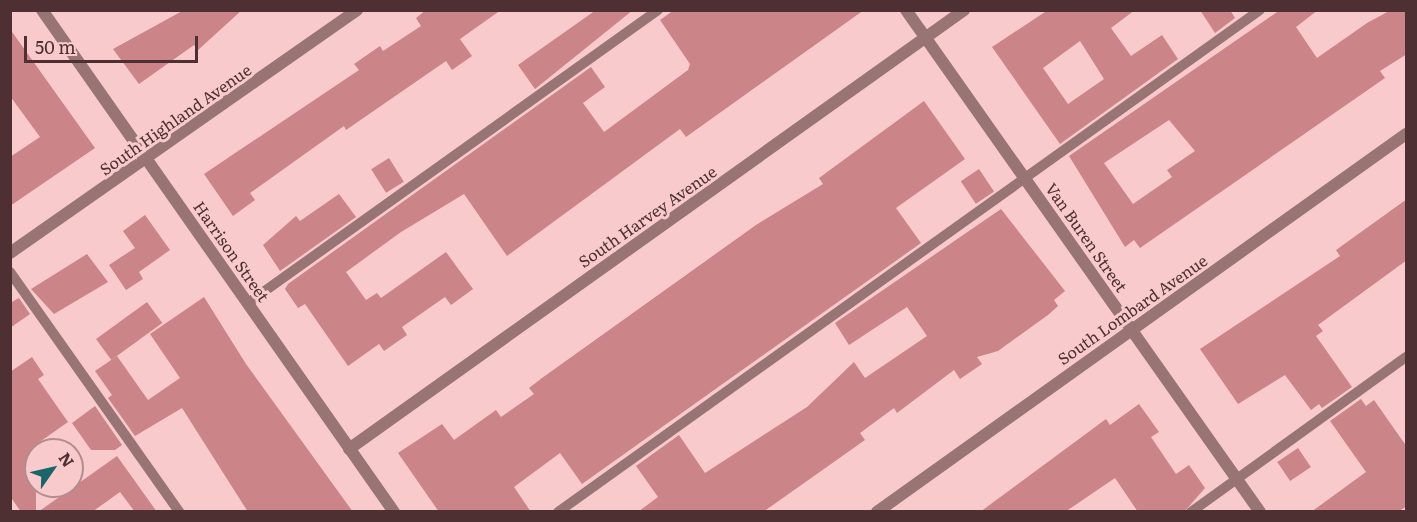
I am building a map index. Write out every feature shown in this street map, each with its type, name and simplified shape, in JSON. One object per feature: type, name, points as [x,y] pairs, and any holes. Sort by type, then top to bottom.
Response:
[{"type":"street","name":"Harrison Street","points":[[42,10],[394,512]]},
{"type":"street","name":"South Highland Avenue","points":[[10,253],[357,10]]},
{"type":"street","name":"Van Buren Street","points":[[906,10],[1260,512]]},
{"type":"street","name":"South Harvey Avenue","points":[[349,449],[964,10]]},
{"type":"street","name":"South Lombard Avenue","points":[[877,512],[1407,134]]},
{"type":"lane","points":[[248,303],[658,10]]},
{"type":"lane","points":[[558,512],[1260,10]]},
{"type":"lane","points":[[10,272],[179,512]]},
{"type":"lane","points":[[1191,512],[1407,357]]},
{"type":"building","points":[[184,10],[242,10],[198,50],[194,45],[139,84],[113,49]]},
{"type":"building","points":[[426,10],[501,10],[460,39],[472,56],[452,70],[446,61],[346,130],[344,126],[250,193],[255,200],[233,216],[204,174],[359,70],[354,64],[380,46],[383,51],[421,26],[416,18]]},
{"type":"building","points":[[596,10],[633,10],[535,89],[518,65]]},
{"type":"building","points":[[674,10],[864,10],[686,137],[680,129],[507,256],[464,194],[401,232],[346,272],[366,300],[377,293],[381,298],[446,252],[473,289],[451,305],[445,297],[402,327],[407,335],[384,351],[379,344],[348,366],[305,304],[298,308],[285,289],[288,284],[591,67],[605,87],[583,103],[604,132],[688,70],[690,64],[660,20]]},
{"type":"building","points":[[1048,10],[1135,10],[1111,28],[1131,56],[1162,35],[1178,59],[1060,144],[992,47]],"holes":[[[1080,41],[1104,79],[1068,104],[1043,68]]]},
{"type":"building","points":[[1200,10],[1230,10],[1235,18],[1215,33]]},
{"type":"building","points":[[1280,10],[1318,10],[1296,27],[1317,58],[1367,23],[1391,10],[1407,10],[1407,54],[1380,71],[1385,78],[1140,248],[1134,240],[1125,247],[1069,156]],"holes":[[[1169,120],[1195,151],[1167,170],[1172,177],[1133,204],[1104,163]]]},
{"type":"building","points":[[10,29],[95,148],[10,206],[10,157],[40,137],[10,96]]},
{"type":"building","points":[[924,101],[965,159],[896,208],[921,243],[582,484],[560,453],[514,487],[531,512],[439,512],[398,453],[442,424],[454,440],[496,410],[501,417],[534,394],[529,388],[542,378],[756,225],[823,184],[819,178]]},
{"type":"building","points":[[389,158],[404,182],[386,193],[371,169]]},
{"type":"building","points":[[979,169],[994,191],[976,204],[961,181]]},
{"type":"building","points":[[339,194],[356,217],[280,271],[263,245],[296,216],[300,221]]},
{"type":"building","points":[[1407,199],[1407,260],[1318,325],[1323,331],[1316,336],[1352,387],[1322,408],[1319,404],[1311,410],[1285,375],[1238,404],[1200,349],[1340,256],[1336,250]]},
{"type":"building","points":[[1001,209],[1065,291],[1054,300],[1058,306],[1048,315],[998,351],[977,357],[982,364],[960,379],[954,370],[897,413],[894,408],[860,433],[865,440],[763,512],[638,512],[658,497],[636,466],[679,435],[705,473],[807,407],[854,362],[865,378],[927,336],[907,307],[849,345],[835,323]]},
{"type":"building","points":[[145,215],[170,250],[139,272],[143,279],[126,290],[109,265],[135,248],[123,231]]},
{"type":"building","points":[[87,254],[108,282],[54,314],[31,289]]},
{"type":"building","points":[[204,297],[246,364],[353,512],[248,512],[182,408],[135,436],[108,398],[112,395],[95,371],[117,356],[148,400],[180,378],[150,334]]},
{"type":"building","points":[[19,298],[30,314],[10,328],[10,303]]},
{"type":"building","points":[[147,302],[162,323],[111,360],[96,339]]},
{"type":"building","points":[[32,357],[44,375],[38,379],[68,422],[45,438],[24,438],[24,498],[36,498],[36,512],[21,512],[10,496],[10,372]]},
{"type":"building","points":[[1361,399],[1366,406],[1374,400],[1407,447],[1407,506],[1398,512],[1311,512],[1366,472],[1330,421]]},
{"type":"building","points":[[1139,404],[1159,432],[1151,437],[1176,474],[1189,465],[1205,488],[1184,512],[1138,512],[1115,478],[1065,512],[980,512],[1106,419],[1110,425]]},
{"type":"building","points":[[95,406],[122,445],[115,450],[91,450],[72,423]]},
{"type":"building","points":[[1298,448],[1311,467],[1290,481],[1277,462]]},
{"type":"building","points":[[117,456],[157,512],[135,512],[120,492],[92,512],[38,512],[58,498],[84,498],[84,479]]}]
